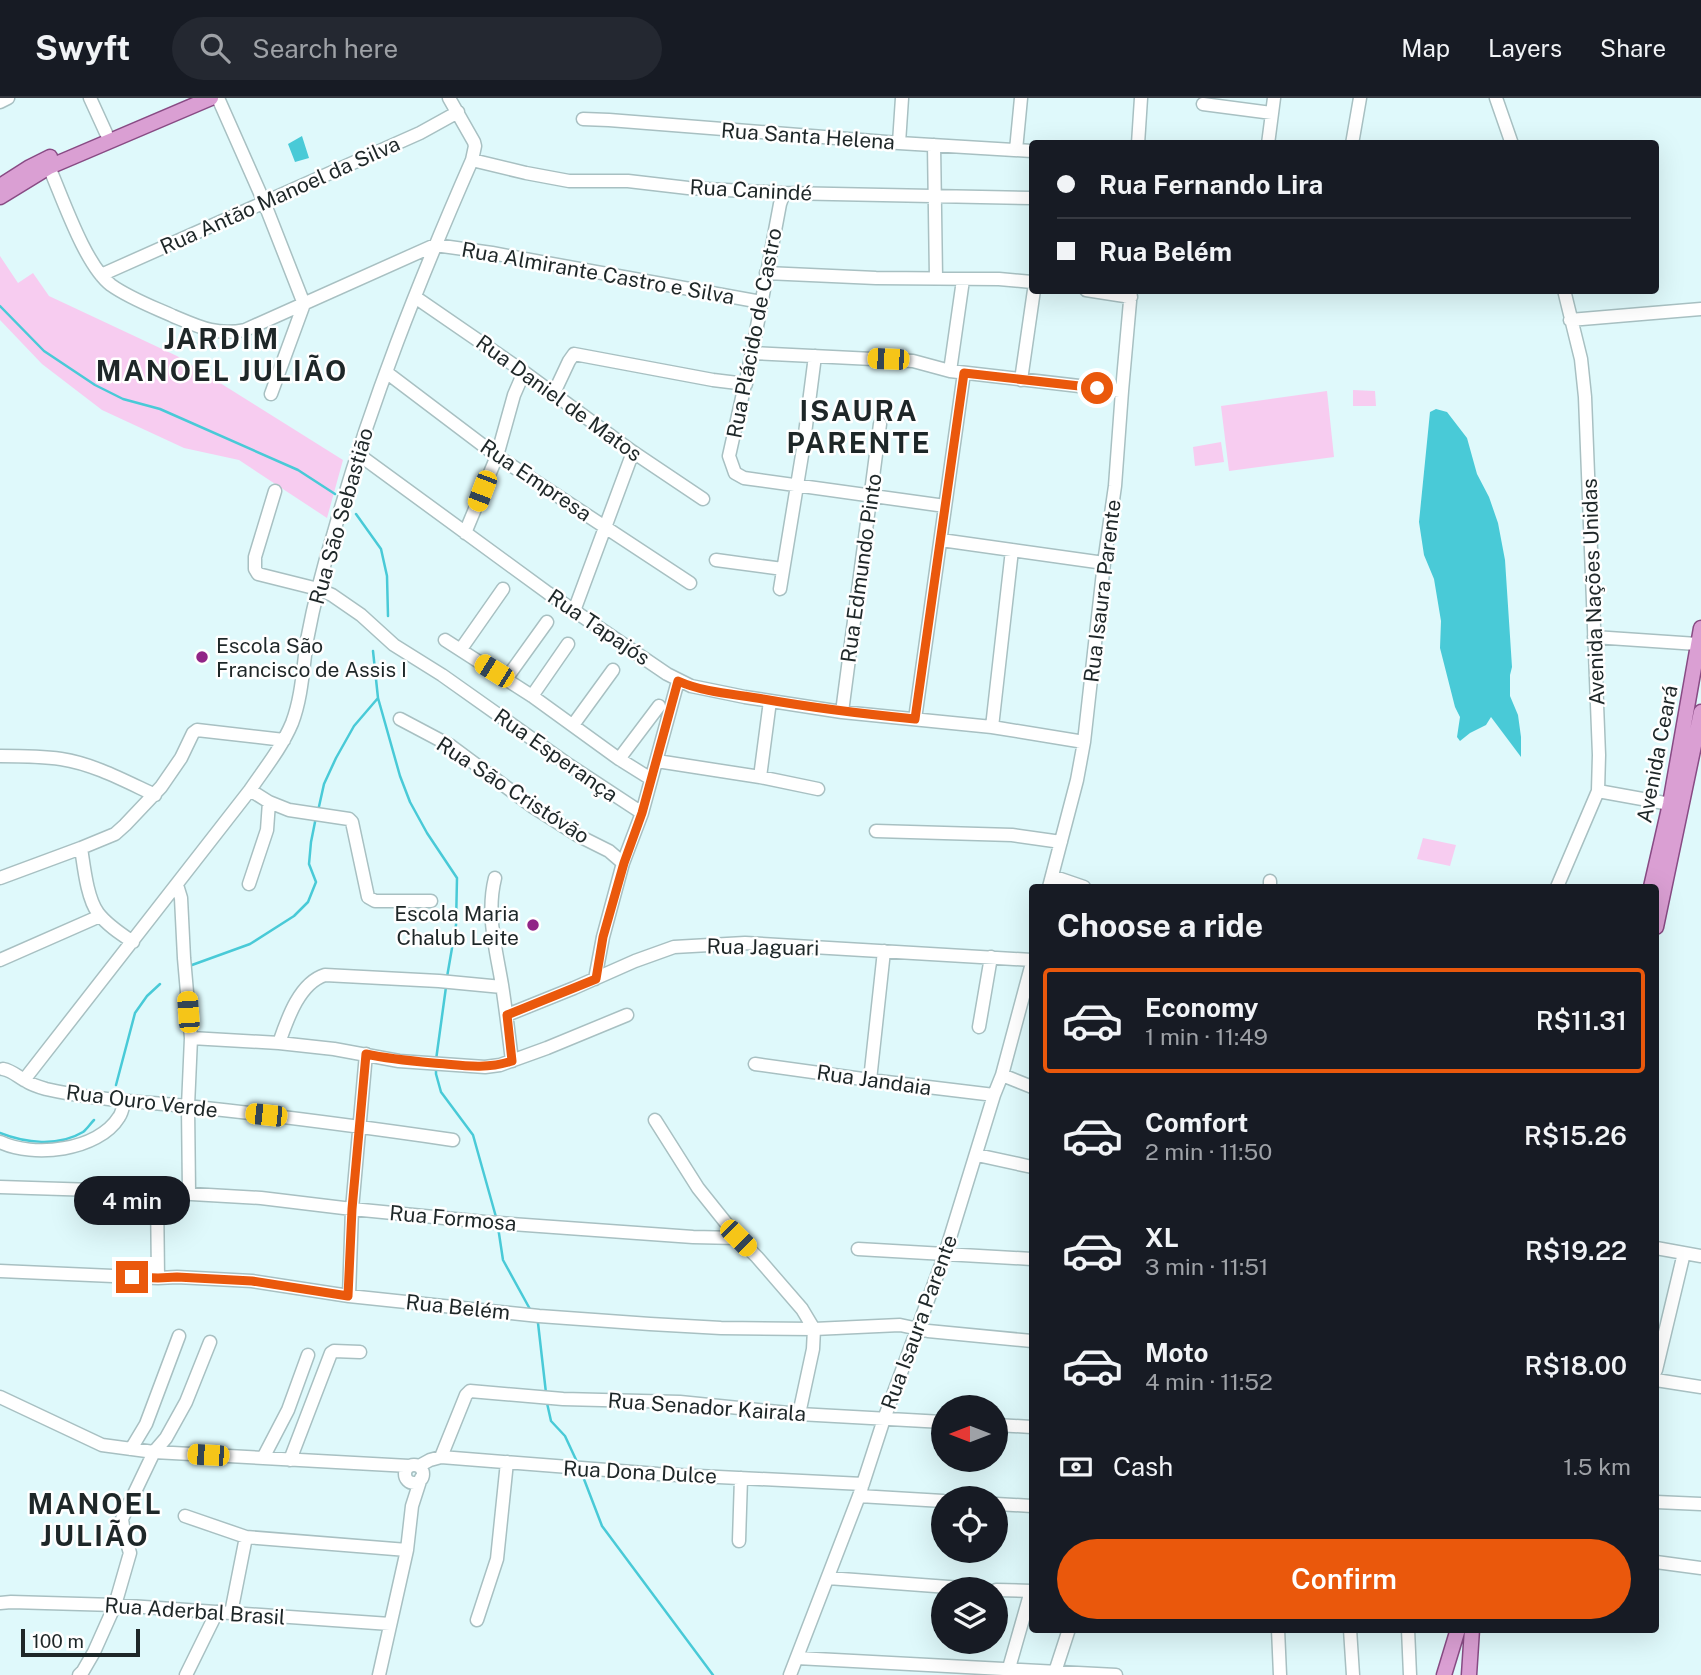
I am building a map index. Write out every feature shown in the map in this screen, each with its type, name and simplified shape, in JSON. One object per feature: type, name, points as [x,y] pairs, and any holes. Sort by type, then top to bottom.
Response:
[{"type":"main road","points":[[0,186],[30,167],[186,98]]},
{"type":"main road","points":[[0,197],[49,167],[211,98]]},
{"type":"main road","name":"Avenida Ceará","points":[[1652,884],[1670,804],[1701,628]]},
{"type":"main road","points":[[1695,663],[1701,683]]},
{"type":"main road","name":"Avenida Ceará","points":[[1659,913],[1701,712]]},
{"type":"main road","points":[[1444,1675],[1457,1633]]},
{"type":"main road","points":[[1469,1675],[1472,1633]]},
{"type":"street","points":[[0,102],[8,98]]},
{"type":"street","points":[[90,98],[106,133]]},
{"type":"street","points":[[218,98],[264,202],[304,304],[271,394]]},
{"type":"street","points":[[449,98],[474,142],[472,160]]},
{"type":"street","points":[[898,143],[902,98]]},
{"type":"street","points":[[1016,150],[1021,98]]},
{"type":"street","points":[[1138,140],[1141,98]]},
{"type":"street","points":[[1269,140],[1273,98]]},
{"type":"street","points":[[1353,140],[1360,98]]},
{"type":"street","points":[[1496,98],[1511,140]]},
{"type":"street","points":[[1203,104],[1272,113]]},
{"type":"street","name":"Rua Antão Manoel da Silva","points":[[101,275],[420,134],[458,112]]},
{"type":"street","name":"Rua Santa Helena","points":[[583,119],[1029,151]]},
{"type":"street","points":[[934,145],[936,278]]},
{"type":"street","name":"Rua Canindé","points":[[472,160],[569,181],[628,181],[678,187],[784,193],[1029,198]]},
{"type":"street","name":"Rua São Sebastião","points":[[24,1080],[250,790],[284,740],[297,704],[318,589],[358,454],[415,297],[472,160]]},
{"type":"street","points":[[49,167],[82,242],[101,275],[114,287],[141,301],[216,332],[245,330],[435,246]]},
{"type":"street","name":"Rua Plácido de Castro","points":[[784,193],[729,456],[735,473],[744,478],[797,484]]},
{"type":"street","name":"Rua Almirante Castro e Silva","points":[[435,246],[492,253],[761,302]]},
{"type":"street","points":[[766,273],[1029,282]]},
{"type":"street","points":[[950,371],[963,280]]},
{"type":"street","points":[[1021,380],[1033,294]]},
{"type":"street","name":"Rua Isaura Parente","points":[[1051,882],[1084,742],[1115,486],[1131,294]]},
{"type":"street","name":"Avenida Nações Unidas","points":[[1558,884],[1598,791],[1599,755],[1585,397],[1581,359],[1565,294]]},
{"type":"street","name":"Rua Daniel de Matos","points":[[415,297],[703,499]]},
{"type":"street","points":[[1570,320],[1701,309]]},
{"type":"street","points":[[752,353],[913,361],[950,371],[1122,391]]},
{"type":"street","points":[[554,395],[574,354],[746,384]]},
{"type":"street","points":[[780,589],[815,356]]},
{"type":"street","name":"Rua Empresa","points":[[386,372],[497,456],[690,583]]},
{"type":"street","points":[[465,533],[497,456],[514,395],[524,372]]},
{"type":"street","points":[[915,719],[964,373]]},
{"type":"street","name":"Rua Edmundo Pinto","points":[[842,712],[880,424]]},
{"type":"street","points":[[574,611],[633,452]]},
{"type":"street","name":"Rua Tapajós","points":[[358,454],[574,611],[678,681],[704,689],[842,712],[992,727],[1084,742]]},
{"type":"street","points":[[797,484],[945,506]]},
{"type":"street","name":"Rua Esperança","points":[[275,491],[256,551],[255,569],[258,574],[332,595],[361,615],[394,645],[642,813]]},
{"type":"street","points":[[941,540],[1104,563]]},
{"type":"street","points":[[992,727],[1012,550]]},
{"type":"street","points":[[716,560],[783,569]]},
{"type":"street","points":[[461,649],[503,589]]},
{"type":"street","points":[[506,679],[547,622]]},
{"type":"street","points":[[1594,637],[1698,644]]},
{"type":"street","points":[[445,640],[532,696],[651,779]]},
{"type":"street","points":[[532,696],[568,644]]},
{"type":"street","points":[[573,726],[613,670]]},
{"type":"street","points":[[596,979],[603,937],[624,863],[642,813],[678,681]]},
{"type":"street","points":[[760,777],[770,701]]},
{"type":"street","points":[[619,759],[659,706]]},
{"type":"street","name":"Rua São Cristóvão","points":[[400,719],[451,746],[533,807],[609,851],[624,863]]},
{"type":"street","points":[[0,878],[115,834],[155,795],[197,730],[284,740]]},
{"type":"street","points":[[0,756],[72,761],[155,795]]},
{"type":"street","points":[[657,761],[818,789]]},
{"type":"street","points":[[250,790],[270,802],[302,813],[349,819],[352,822],[368,897],[375,901],[431,901]]},
{"type":"street","points":[[1598,791],[1670,804]]},
{"type":"street","points":[[249,884],[267,830],[270,802]]},
{"type":"street","points":[[876,831],[1012,835],[1061,842]]},
{"type":"street","points":[[81,848],[92,900],[100,916],[133,942]]},
{"type":"street","points":[[495,878],[491,894],[491,913],[512,1061]]},
{"type":"street","points":[[177,885],[181,898],[191,1038],[188,1106],[189,1193]]},
{"type":"street","points":[[0,960],[100,916]]},
{"type":"street","name":"Rua Jaguari","points":[[507,1015],[674,947],[745,943],[1029,961]]},
{"type":"street","points":[[870,1080],[884,951]]},
{"type":"street","points":[[979,1027],[991,957]]},
{"type":"street","name":"Rua Isaura Parente","points":[[790,1675],[861,1490],[944,1254],[1002,1075],[1029,972]]},
{"type":"street","points":[[279,1043],[291,1010],[320,976],[439,981],[502,987]]},
{"type":"street","points":[[191,1038],[279,1043],[399,1060],[485,1067],[512,1061],[627,1015]]},
{"type":"street","points":[[348,1296],[352,1209],[366,1054]]},
{"type":"street","name":"Rua Jandaia","points":[[755,1064],[994,1095]]},
{"type":"street","name":"Rua Ouro Verde","points":[[1,1067],[47,1089],[124,1102],[188,1106],[453,1140]]},
{"type":"street","points":[[1002,1075],[1029,1086]]},
{"type":"street","points":[[0,1143],[27,1150],[46,1151],[65,1149],[87,1142],[107,1130],[119,1117],[124,1102]]},
{"type":"street","points":[[655,1120],[698,1188],[738,1238],[802,1309],[814,1329],[813,1349],[799,1414]]},
{"type":"street","points":[[976,1155],[1029,1166]]},
{"type":"street","name":"Rua Formosa","points":[[0,1187],[189,1193],[485,1222],[738,1238]]},
{"type":"street","points":[[157,1192],[158,1278]]},
{"type":"street","points":[[858,1249],[1029,1259]]},
{"type":"street","points":[[1659,1249],[1701,1256]]},
{"type":"street","points":[[1659,1357],[1684,1253]]},
{"type":"street","name":"Rua Belém","points":[[0,1271],[252,1281],[348,1296],[540,1316],[709,1327],[814,1329],[900,1325],[916,1329],[1029,1340]]},
{"type":"street","points":[[131,1449],[146,1424],[179,1336]]},
{"type":"street","points":[[79,1675],[94,1652],[115,1605],[130,1553],[122,1519],[154,1452],[166,1438],[186,1402],[210,1342]]},
{"type":"street","points":[[290,1460],[331,1353],[360,1352]]},
{"type":"street","points":[[263,1458],[288,1409],[308,1355]]},
{"type":"street","points":[[1659,1380],[1701,1387]]},
{"type":"street","name":"Rua Senador Kairala","points":[[441,1457],[470,1391],[555,1398],[680,1402],[799,1414],[931,1421]]},
{"type":"street","points":[[0,1397],[102,1445],[154,1452],[383,1465],[413,1474],[407,1550],[379,1675]]},
{"type":"street","points":[[1008,1426],[1029,1427]]},
{"type":"street","name":"Rua Dona Dulce","points":[[413,1474],[430,1460],[441,1457],[741,1478],[931,1499]]},
{"type":"street","points":[[477,1620],[498,1559],[507,1462]]},
{"type":"street","points":[[739,1541],[741,1478]]},
{"type":"street","points":[[1659,1503],[1701,1504]]},
{"type":"street","points":[[1008,1505],[1029,1506]]},
{"type":"street","points":[[185,1516],[246,1537],[407,1550]]},
{"type":"street","points":[[231,1613],[246,1537]]},
{"type":"street","points":[[1659,1562],[1701,1568]]},
{"type":"street","points":[[828,1578],[931,1586]]},
{"type":"street","points":[[1008,1590],[1029,1591]]},
{"type":"street","points":[[1007,1672],[1029,1601]]},
{"type":"street","name":"Rua Aderbal Brasil","points":[[0,1603],[115,1605],[390,1624]]},
{"type":"street","points":[[186,1675],[217,1612]]},
{"type":"street","points":[[1054,1673],[1068,1633]]},
{"type":"street","points":[[1278,1633],[1280,1675]]},
{"type":"street","points":[[1350,1633],[1353,1675]]},
{"type":"street","points":[[1409,1633],[1410,1675]]},
{"type":"street","points":[[797,1658],[1007,1672],[1116,1675]]},
{"type":"shaded area","points":[[0,256],[18,283],[33,273],[49,296],[177,356],[343,460],[327,518],[239,460],[184,448],[102,410],[42,364],[0,320]]},
{"type":"shaded area","points":[[1353,390],[1375,391],[1376,406],[1353,406]]},
{"type":"shaded area","points":[[1327,391],[1334,457],[1229,471],[1221,406]]},
{"type":"shaded area","points":[[1221,442],[1224,462],[1195,466],[1193,447]]},
{"type":"shaded area","points":[[1423,838],[1456,845],[1450,866],[1417,859]]},
{"type":"water","points":[[302,136],[309,158],[295,162],[288,144]]},
{"type":"water","points":[[1436,409],[1447,412],[1467,438],[1477,474],[1498,523],[1505,560],[1512,667],[1510,696],[1518,715],[1521,757],[1491,717],[1486,725],[1460,741],[1457,737],[1460,717],[1440,648],[1441,621],[1434,579],[1424,555],[1419,522],[1430,412]]},
{"type":"waterway","points":[[0,306],[44,351],[95,385],[123,399],[160,409],[298,470],[335,494]]},
{"type":"waterway","points":[[356,514],[381,549],[387,576],[388,616]]},
{"type":"waterway","points":[[373,651],[378,698],[400,776],[427,833],[457,878],[456,925],[447,977]]},
{"type":"waterway","points":[[318,811],[324,784],[336,758],[354,726],[378,698]]},
{"type":"waterway","points":[[192,965],[250,944],[294,916],[308,902],[316,882],[309,864],[316,817]]},
{"type":"waterway","points":[[116,1085],[135,1013],[160,984]]},
{"type":"waterway","points":[[436,1060],[446,987]]},
{"type":"waterway","points":[[436,1067],[441,1092],[473,1135],[496,1217]]},
{"type":"waterway","points":[[0,1133],[31,1141],[52,1142],[83,1132],[94,1120]]},
{"type":"waterway","points":[[498,1227],[503,1260],[531,1311]]},
{"type":"waterway","points":[[536,1320],[546,1393]]},
{"type":"waterway","points":[[547,1403],[551,1421],[565,1436],[578,1464]]},
{"type":"waterway","points":[[582,1474],[602,1526],[713,1675]]},
{"type":"place","name":"Escola São Francisco de Assis I","points":[[202,657]]},
{"type":"place","name":"Escola Maria Chalub Leite","points":[[533,925]]},
{"type":"district","name":"JARDIM MANOEL JULIÃO","points":[[222,354]]},
{"type":"district","name":"ISAURA PARENTE","points":[[859,426]]},
{"type":"district","name":"MANOEL JULIÃO","points":[[95,1519]]},
{"type":"route","points":[[132,1277],[252,1281],[348,1296],[352,1209],[366,1054],[399,1060],[477,1067],[500,1065],[512,1061],[507,1015],[596,979],[603,937],[624,863],[642,813],[678,681],[745,697],[842,712],[915,719],[964,373],[1097,388]]}]
